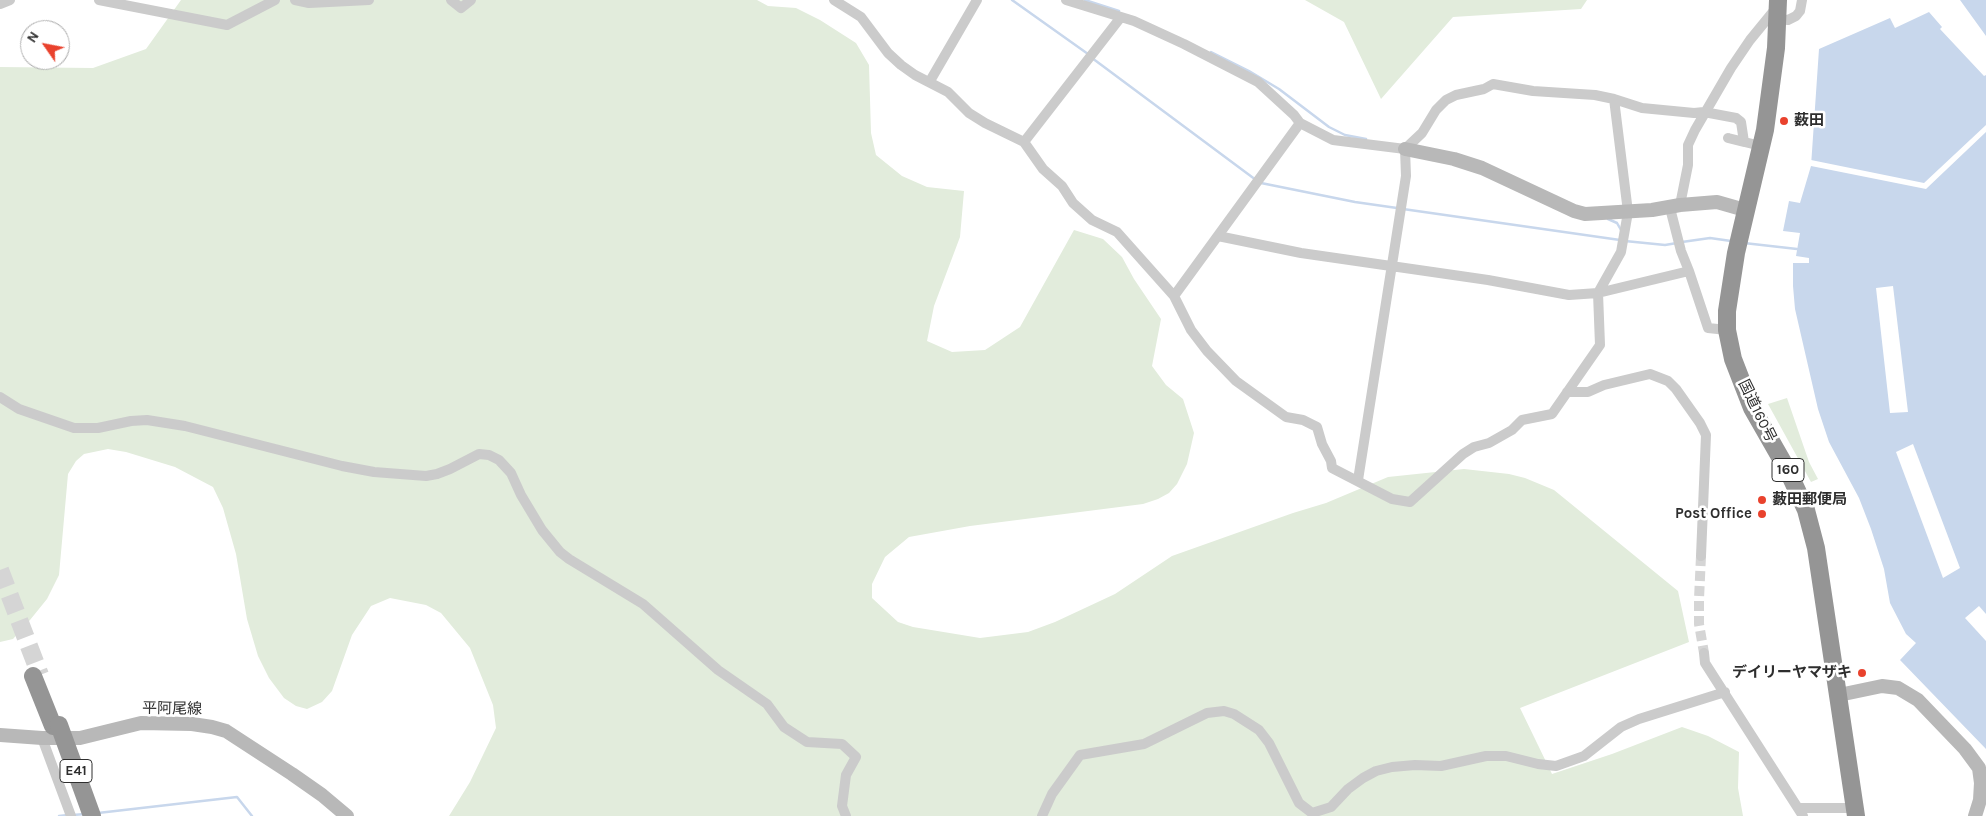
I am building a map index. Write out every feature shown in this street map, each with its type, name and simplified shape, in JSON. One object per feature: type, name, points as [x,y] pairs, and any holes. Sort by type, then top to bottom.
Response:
[{"type":"highway","name":"国道160号","points":[[1777,8],[1771,86],[1761,146],[1736,253],[1727,330],[1733,359],[1752,408],[1788,471],[1806,510],[1816,548],[1856,812]]},
{"type":"highway","name":"E41","points":[[36,676],[51,730],[86,816]]},
{"type":"highway","name":"E41","points":[[51,730],[92,816]]},
{"type":"main road","points":[[1405,149],[1454,159],[1482,168],[1574,211],[1586,214],[1628,212],[1717,202],[1745,210]]},
{"type":"main road","points":[[1839,695],[1882,686],[1898,688],[1918,700],[1965,749],[1982,770],[1980,800],[1975,816]]},
{"type":"main road","name":"平阿尾線","points":[[0,735],[51,730],[80,738],[141,724],[192,724],[212,727],[226,731],[322,795],[347,816]]},
{"type":"street","points":[[0,4],[10,0]]},
{"type":"street","points":[[99,0],[227,25],[275,0]]},
{"type":"street","points":[[295,0],[309,3],[369,0]]},
{"type":"street","points":[[451,0],[461,8],[471,0]]},
{"type":"street","points":[[834,0],[861,17],[888,53],[901,65],[915,75],[930,81],[948,92],[969,113],[1024,142],[1043,169],[1062,186],[1073,203],[1092,220],[1117,232],[1174,296],[1191,330],[1207,351],[1236,382],[1286,417],[1303,420],[1316,427],[1331,461],[1332,468],[1392,498],[1410,502],[1463,454],[1474,447],[1489,443],[1512,430],[1522,420],[1552,414],[1568,392],[1575,378],[1600,345],[1598,293],[1621,252],[1628,212],[1614,99]]},
{"type":"street","points":[[930,81],[977,0]]},
{"type":"street","points":[[1066,0],[1121,17],[1184,44],[1258,82],[1294,114],[1300,123],[1332,140],[1405,149]]},
{"type":"street","points":[[1727,330],[1708,328],[1673,226],[1675,206],[1688,165],[1688,145],[1704,112],[1750,40],[1777,8],[1788,20],[1796,16],[1800,10],[1802,0]]},
{"type":"street","points":[[1024,142],[1121,17]]},
{"type":"street","points":[[1358,480],[1406,176],[1405,149],[1422,133],[1436,110],[1446,100],[1493,84],[1533,91],[1581,93],[1614,99],[1642,108],[1694,114],[1704,112],[1736,118],[1742,122],[1744,142],[1728,138],[1761,146]]},
{"type":"street","points":[[1174,296],[1300,123]]},
{"type":"street","points":[[1218,236],[1301,253],[1471,277],[1569,295],[1598,293],[1689,271]]},
{"type":"street","points":[[1568,392],[1588,392],[1604,385],[1650,374],[1668,381],[1676,389],[1700,423],[1706,436],[1701,556]]},
{"type":"street","points":[[0,396],[19,409],[74,428],[98,428],[131,421],[148,420],[185,426],[342,466],[374,472],[431,475],[450,469],[480,454],[489,455],[499,460],[511,473],[521,495],[542,530],[560,552],[642,604],[718,670],[766,704],[784,727],[807,742],[842,744],[856,757],[846,775],[842,806],[846,816]]},
{"type":"street","points":[[1704,654],[1706,663],[1801,812],[1856,812]]},
{"type":"street","points":[[1042,816],[1052,794],[1080,755],[1144,744],[1207,713],[1224,711],[1234,714],[1259,730],[1269,744],[1298,804],[1312,813],[1331,807],[1348,789],[1363,778],[1376,771],[1392,767],[1415,765],[1441,766],[1486,756],[1506,756],[1538,764],[1556,766],[1584,756],[1620,727],[1725,692]]},
{"type":"street","points":[[51,730],[70,816]]},
{"type":"green space","points":[[181,0],[757,0],[768,6],[796,8],[820,20],[856,43],[869,65],[871,133],[876,155],[902,176],[927,187],[964,191],[960,237],[934,306],[927,341],[952,352],[985,350],[1020,327],[1074,230],[1103,239],[1122,257],[1134,279],[1161,319],[1152,366],[1166,385],[1183,399],[1194,433],[1187,464],[1177,484],[1169,493],[1158,499],[1143,504],[970,526],[909,537],[885,557],[872,584],[872,598],[898,622],[913,627],[980,638],[1028,632],[1055,622],[1115,594],[1172,556],[1326,503],[1388,477],[1464,469],[1509,474],[1525,478],[1554,490],[1678,591],[1689,642],[1520,708],[1552,774],[1612,754],[1682,727],[1708,736],[1739,752],[1738,788],[1743,816],[449,816],[470,782],[496,728],[493,705],[470,648],[441,613],[426,605],[390,598],[371,606],[352,635],[332,691],[322,702],[307,709],[296,706],[284,698],[269,678],[258,656],[247,619],[236,554],[223,508],[213,487],[175,467],[126,452],[108,449],[84,454],[76,461],[68,474],[59,575],[47,599],[30,620],[13,639],[0,642],[0,67],[20,67],[20,70],[93,68],[146,49]]},
{"type":"green space","points":[[1305,0],[1587,0],[1581,9],[1453,17],[1381,99],[1344,22]]},
{"type":"green space","points":[[1787,398],[1809,462],[1818,479],[1811,482],[1768,404]]},
{"type":"water","points":[[1960,0],[1986,0],[1986,36]]},
{"type":"water","points":[[1929,12],[1942,27],[1940,29],[1984,76],[1986,75],[1986,749],[1900,660],[1916,643],[1906,634],[1890,603],[1884,569],[1871,529],[1859,498],[1829,442],[1818,409],[1795,309],[1793,286],[1793,263],[1809,263],[1809,258],[1796,256],[1800,233],[1783,231],[1789,201],[1800,203],[1811,166],[1819,49],[1890,18],[1895,28]]},
{"type":"pier","points":[[1986,125],[1986,132],[1926,189],[1811,166],[1811,160],[1924,183]]},
{"type":"pier","points":[[1893,286],[1908,412],[1890,413],[1876,288]]},
{"type":"pier","points":[[1913,444],[1960,568],[1943,578],[1896,452]]},
{"type":"pier","points":[[1979,606],[1986,614],[1986,641],[1965,618]]},
{"type":"waterway","points":[[1012,0],[1088,54]]},
{"type":"waterway","points":[[1085,0],[1119,11]]},
{"type":"waterway","points":[[1211,52],[1279,89],[1329,127],[1345,135],[1366,139]]},
{"type":"waterway","points":[[1092,58],[1256,180]]},
{"type":"waterway","points":[[1261,183],[1355,202],[1397,208]]},
{"type":"waterway","points":[[1403,209],[1620,240]]},
{"type":"waterway","points":[[1608,219],[1617,223],[1621,230]]},
{"type":"waterway","points":[[1682,242],[1710,238],[1731,241]]},
{"type":"waterway","points":[[1625,241],[1665,245],[1677,243]]},
{"type":"waterway","points":[[1744,243],[1797,249]]},
{"type":"waterway","points":[[98,813],[237,797],[252,816]]},
{"type":"waterway","points":[[73,815],[85,814]]},
{"type":"waterway","points":[[59,816],[68,815]]},
{"type":"tunnel","points":[[1701,556],[1699,624],[1704,653]]},
{"type":"tunnel","points":[[0,570],[40,675]]},
{"type":"place","name":"薮田","points":[[1784,121]]},
{"type":"place","name":"藪田郵便局","points":[[1762,500]]},
{"type":"place","name":"Post Office","points":[[1762,514]]},
{"type":"place","name":"デイリーヤマザキ","points":[[1862,673]]}]
